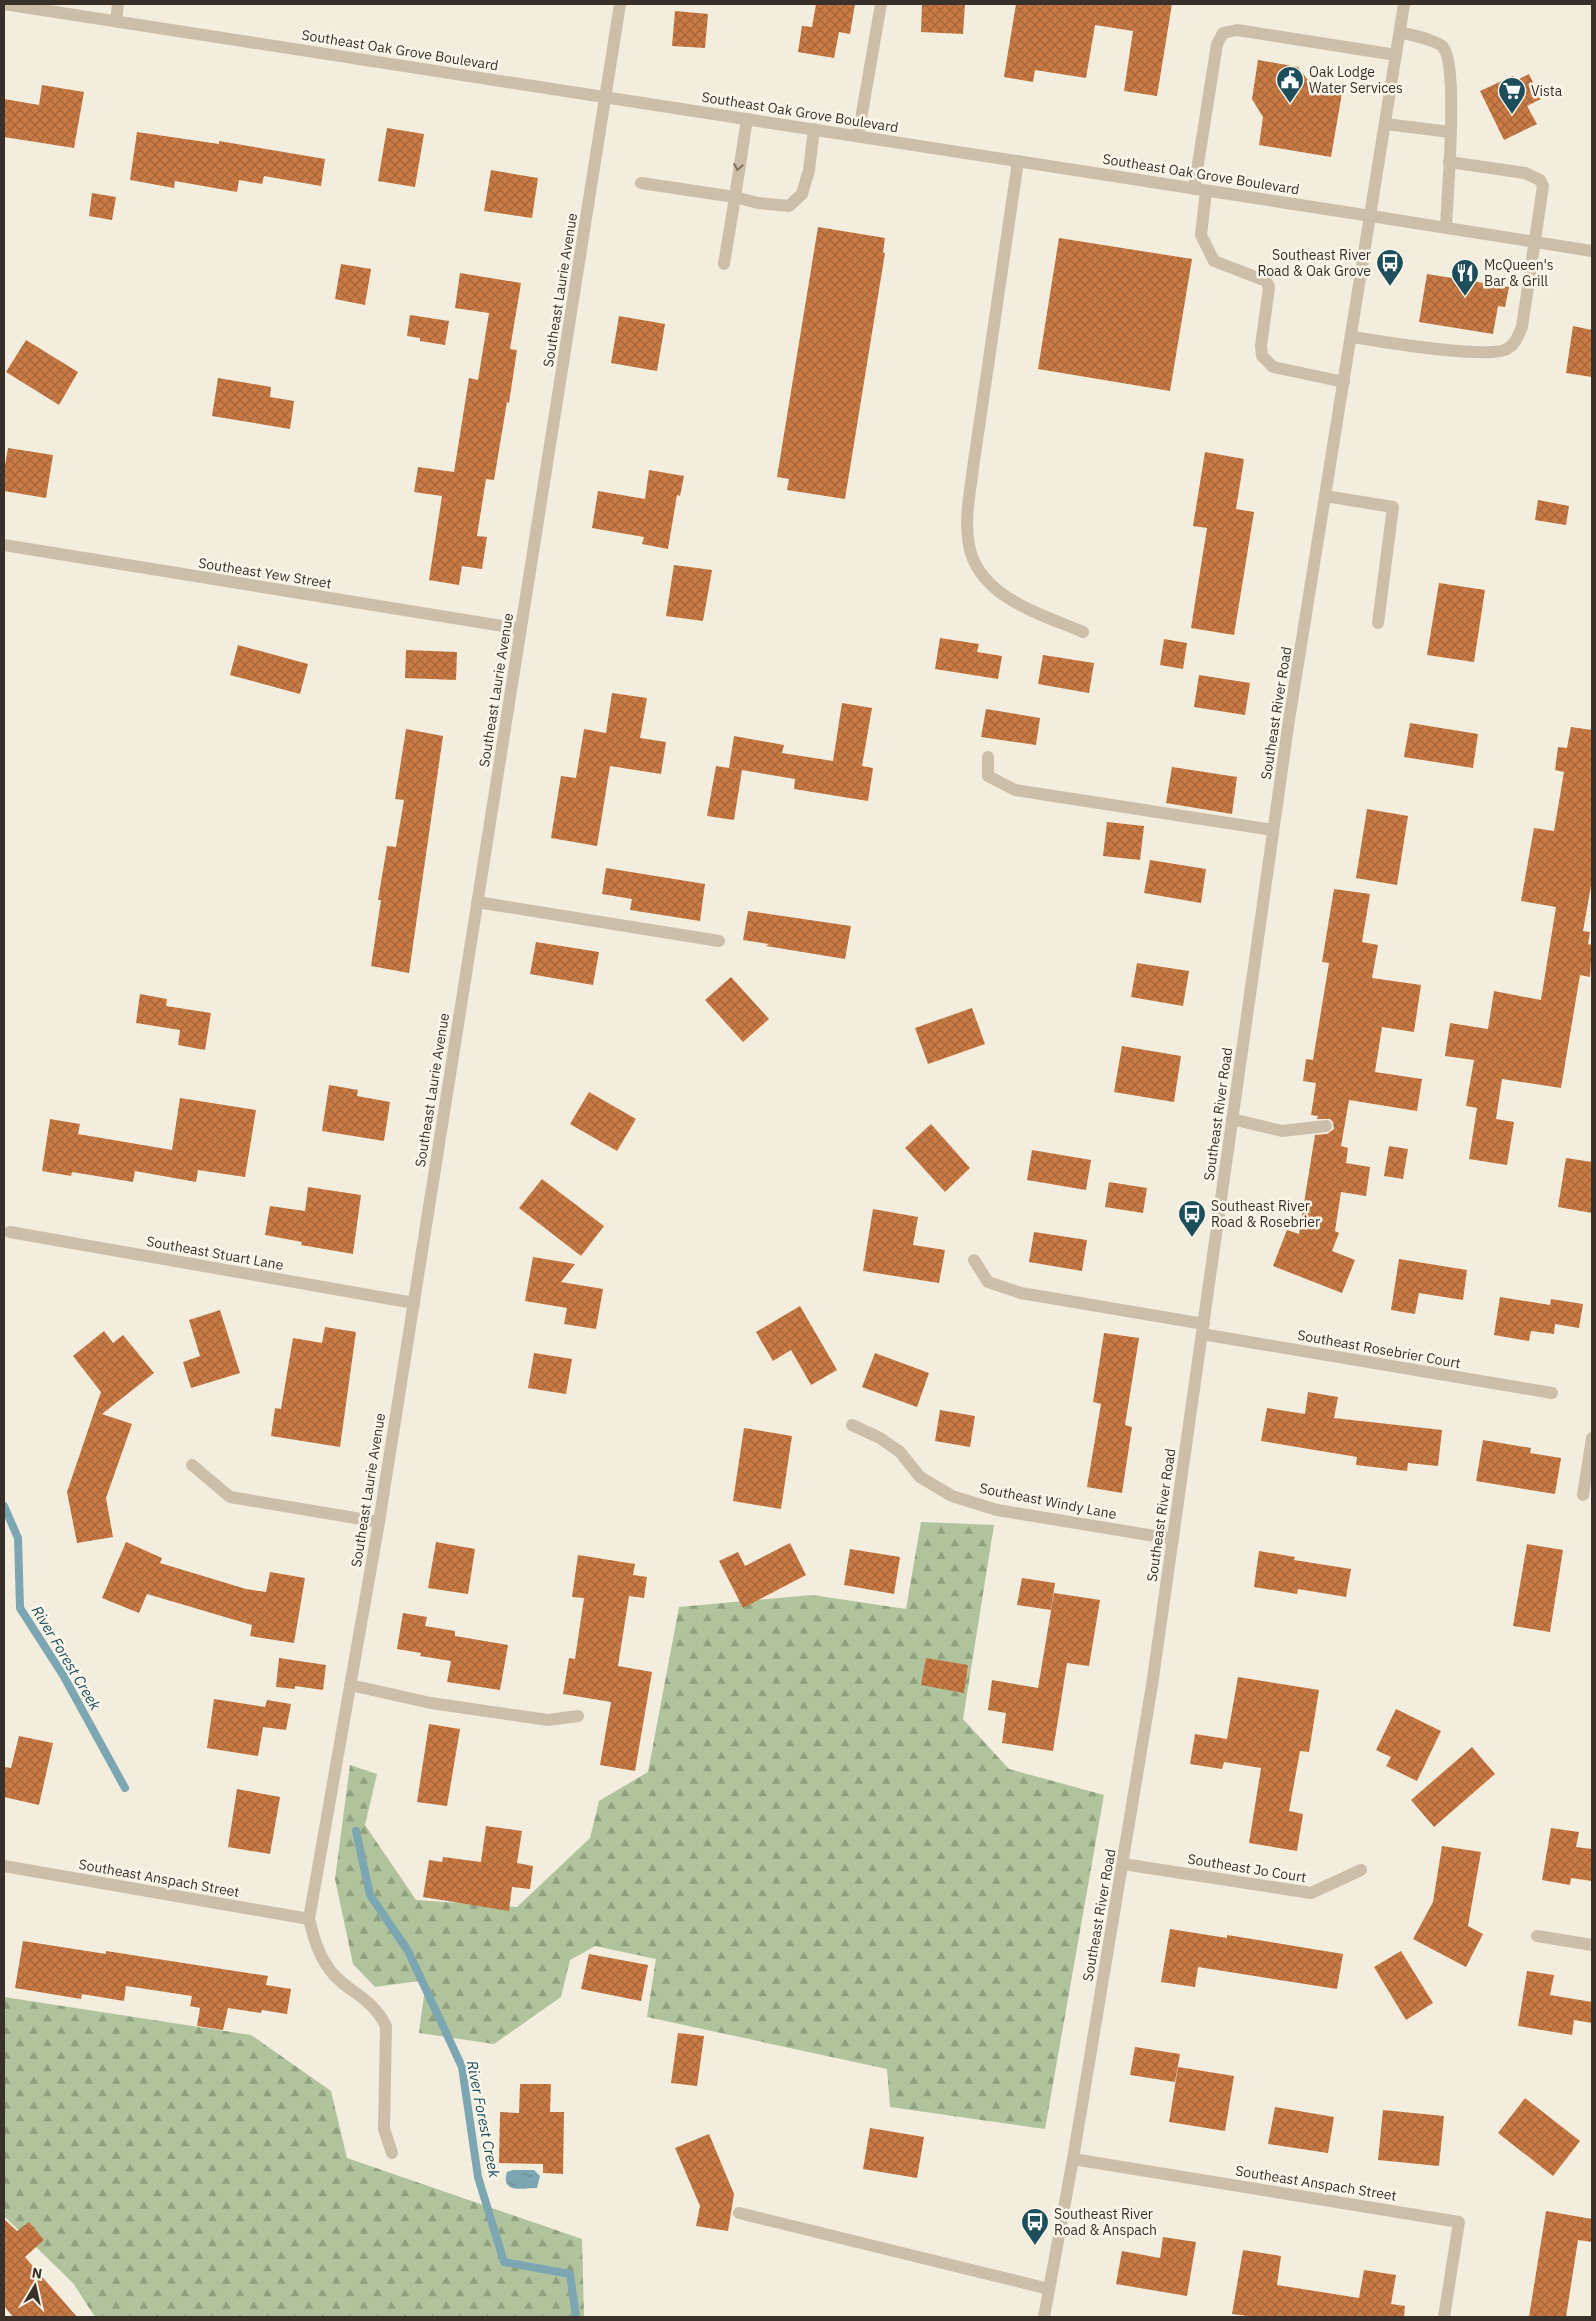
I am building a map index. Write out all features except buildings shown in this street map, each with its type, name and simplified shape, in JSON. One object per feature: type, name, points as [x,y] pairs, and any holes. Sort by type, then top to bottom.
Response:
[{"type":"street","name":"Southeast Oak Grove Boulevard","points":[[4,4],[1592,251]]},
{"type":"street","points":[[116,21],[118,4]]},
{"type":"street","name":"Southeast Laurie Avenue","points":[[392,2153],[384,2129],[386,2026],[378,2010],[334,1975],[317,1950],[308,1919],[379,1522],[620,4]]},
{"type":"street","points":[[858,136],[881,4]]},
{"type":"street","name":"Southeast River Road","points":[[1044,2317],[1123,1864],[1173,1539],[1273,830],[1404,4]]},
{"type":"street","points":[[1344,382],[1273,367],[1262,356],[1261,346],[1269,287],[1266,281],[1214,261],[1200,235],[1200,190],[1217,44],[1223,33],[1237,30],[1396,55]]},
{"type":"street","points":[[1400,32],[1441,44],[1448,53],[1450,132],[1446,228]]},
{"type":"street","points":[[724,264],[746,119]]},
{"type":"street","points":[[1386,124],[1450,132]]},
{"type":"street","points":[[641,183],[735,196],[758,203],[789,206],[802,194],[808,170],[814,129]]},
{"type":"street","points":[[1018,161],[973,468],[967,517],[969,545],[974,561],[987,580],[1008,599],[1083,632]]},
{"type":"street","points":[[1352,337],[1480,353],[1506,350],[1515,343],[1522,327],[1533,242],[1543,186],[1540,180],[1525,173],[1449,162]]},
{"type":"street","points":[[1325,496],[1394,507],[1378,623]]},
{"type":"street","name":"Southeast Yew Street","points":[[4,545],[521,630]]},
{"type":"street","points":[[988,757],[988,776],[1015,790],[1273,830]]},
{"type":"street","points":[[478,902],[718,941]]},
{"type":"street","points":[[1232,1119],[1282,1131],[1326,1126]]},
{"type":"street","name":"Southeast Stuart Lane","points":[[10,1232],[414,1303]]},
{"type":"street","name":"Southeast Rosebrier Court","points":[[974,1260],[988,1282],[1020,1294],[1552,1393]]},
{"type":"street","name":"Southeast Windy Lane","points":[[852,1425],[880,1438],[900,1452],[920,1477],[952,1496],[997,1510],[1173,1539]]},
{"type":"street","points":[[1583,1495],[1592,1438]]},
{"type":"street","points":[[192,1465],[230,1496],[379,1522]]},
{"type":"street","points":[[350,1685],[431,1703],[548,1720],[578,1716]]},
{"type":"street","name":"Southeast Jo Court","points":[[1123,1864],[1311,1894],[1361,1870]]},
{"type":"street","name":"Southeast Anspach Street","points":[[4,1866],[308,1919]]},
{"type":"street","points":[[1537,1936],[1592,1945]]},
{"type":"street","name":"Southeast Anspach Street","points":[[1073,2159],[1459,2222],[1444,2317]]},
{"type":"street","points":[[739,2213],[1049,2289]]},
{"type":"green space","points":[[921,1522],[994,1525],[963,1719],[1009,1769],[1104,1795],[1045,2129],[890,2107],[887,2069],[647,2017],[656,1959],[595,1946],[570,1960],[561,1997],[494,2044],[419,2033],[426,1980],[375,1987],[353,1964],[335,1879],[350,1765],[377,1774],[365,1825],[416,1900],[517,1907],[590,1838],[599,1801],[648,1772],[679,1607],[812,1595],[906,1609]]},
{"type":"green space","points":[[4,1997],[251,2035],[331,2091],[347,2158],[582,2239],[584,2317],[95,2317],[73,2283],[4,2216]]},
{"type":"water","points":[[513,2170],[534,2170],[540,2176],[537,2188],[520,2189],[510,2187],[506,2179],[507,2172]]},
{"type":"waterway","name":"River Forest Creek","points":[[4,1506],[18,1538],[20,1608],[63,1675],[125,1788]]},
{"type":"waterway","name":"River Forest Creek","points":[[356,1831],[370,1895],[408,1951],[462,2067],[478,2177],[504,2262],[570,2274],[576,2317]]},
{"type":"place","name":"Oak Lodge Water Services","points":[[1290,104]]},
{"type":"place","name":"Vista","points":[[1512,115]]},
{"type":"place","name":"Southeast River Road & Oak Grove","points":[[1390,287]]},
{"type":"place","name":"McQueen's Bar & Grill","points":[[1465,297]]},
{"type":"place","name":"Southeast River Road & Rosebrier","points":[[1192,1238]]},
{"type":"place","name":"Southeast River Road & Anspach","points":[[1035,2246]]}]
